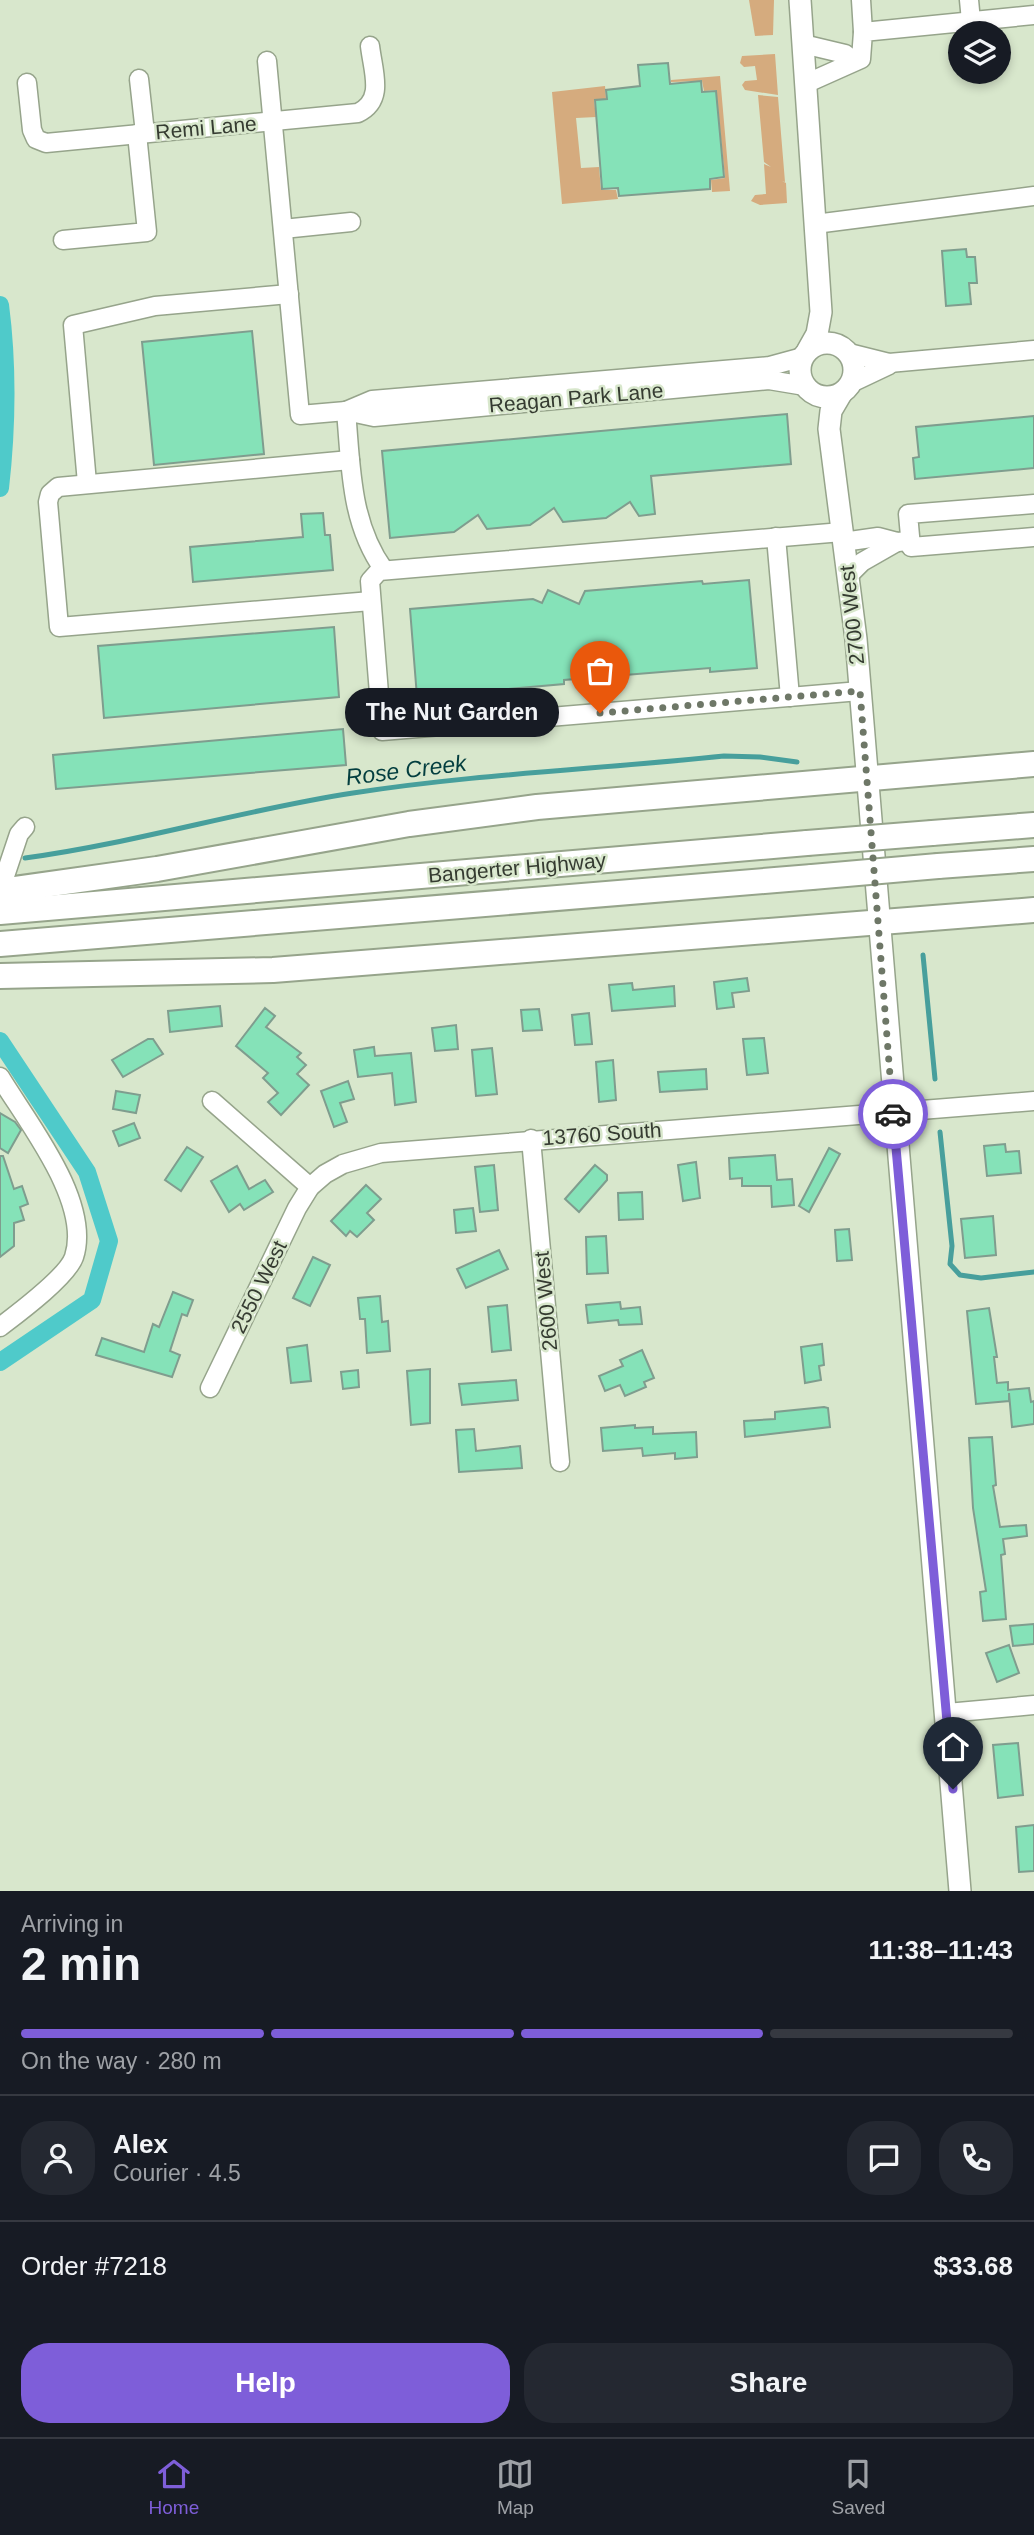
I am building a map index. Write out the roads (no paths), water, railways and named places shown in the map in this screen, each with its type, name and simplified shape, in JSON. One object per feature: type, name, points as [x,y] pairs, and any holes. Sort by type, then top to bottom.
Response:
[{"type":"highway","points":[[0,891],[158,869],[477,814],[597,800],[1034,764]]},
{"type":"highway","name":"Bangerter Highway","points":[[0,912],[1034,825]]},
{"type":"highway","name":"Bangerter Highway","points":[[0,944],[1034,859]]},
{"type":"highway","points":[[0,976],[274,970],[1034,910]]},
{"type":"main road","points":[[800,0],[821,300],[819,325],[800,372],[808,389],[825,397],[846,388],[855,368],[830,329],[821,300]]},
{"type":"main road","points":[[806,354],[821,343],[846,351]]},
{"type":"main road","name":"2700 West","points":[[829,429],[831,411],[846,388]]},
{"type":"main road","name":"2700 West","points":[[808,389],[823,411],[829,429],[860,691],[960,1891]]},
{"type":"street","points":[[805,84],[853,60],[861,59],[861,0]]},
{"type":"street","points":[[969,0],[971,21],[1034,15]]},
{"type":"street","points":[[863,32],[948,23]]},
{"type":"street","points":[[803,44],[845,54],[853,60]]},
{"type":"street","name":"Remi Lane","points":[[27,83],[32,130],[36,139],[46,143],[358,113],[371,107],[376,97],[370,46]]},
{"type":"street","name":"Reagan Park Lane","points":[[267,61],[300,415],[346,411],[373,417],[769,380],[808,389]]},
{"type":"street","points":[[63,240],[147,232],[139,79]]},
{"type":"street","points":[[815,224],[1034,196]]},
{"type":"street","points":[[283,229],[351,222]]},
{"type":"street","points":[[87,483],[73,325],[166,305],[289,293]]},
{"type":"street","points":[[846,351],[875,362],[903,362],[1034,350]]},
{"type":"street","name":"Reagan Park Lane","points":[[346,411],[372,400],[770,366],[806,354]]},
{"type":"street","points":[[846,388],[875,371],[903,362]]},
{"type":"street","points":[[346,411],[350,460],[361,528],[384,570]]},
{"type":"street","points":[[350,460],[58,486],[48,498],[59,627],[371,601]]},
{"type":"street","points":[[904,541],[908,514],[1034,504]]},
{"type":"street","points":[[776,537],[790,697]]},
{"type":"street","points":[[860,691],[382,731],[370,581],[375,573],[384,570],[776,537],[878,537],[904,541],[911,547],[1034,537]]},
{"type":"street","points":[[848,576],[863,562],[904,541]]},
{"type":"street","points":[[0,876],[5,876],[19,834],[25,827]]},
{"type":"street","points":[[0,1077],[66,1188],[76,1220],[74,1258],[41,1295],[0,1327]]},
{"type":"street","points":[[212,1101],[310,1187]]},
{"type":"street","name":"13760 South","points":[[310,1187],[334,1169],[362,1157],[531,1139],[1034,1101]]},
{"type":"street","name":"2600 West","points":[[531,1139],[560,1462]]},
{"type":"street","name":"2550 West","points":[[210,1388],[310,1187]]},
{"type":"street","points":[[947,1713],[1034,1705]]},
{"type":"waterway","points":[[0,305],[6,396],[0,488]]},
{"type":"waterway","name":"Rose Creek","points":[[25,858],[107,844],[312,800],[399,786],[724,756],[797,762]]},
{"type":"waterway","name":"Rose Creek","points":[[923,955],[935,1079]]},
{"type":"waterway","points":[[0,1041],[87,1172],[109,1241],[92,1300],[0,1362]]},
{"type":"waterway","name":"Rose Creek","points":[[940,1132],[952,1246],[950,1264],[960,1275],[981,1278],[1034,1272]]},
{"type":"place","name":"The Nut Garden","points":[[600,713]]}]
